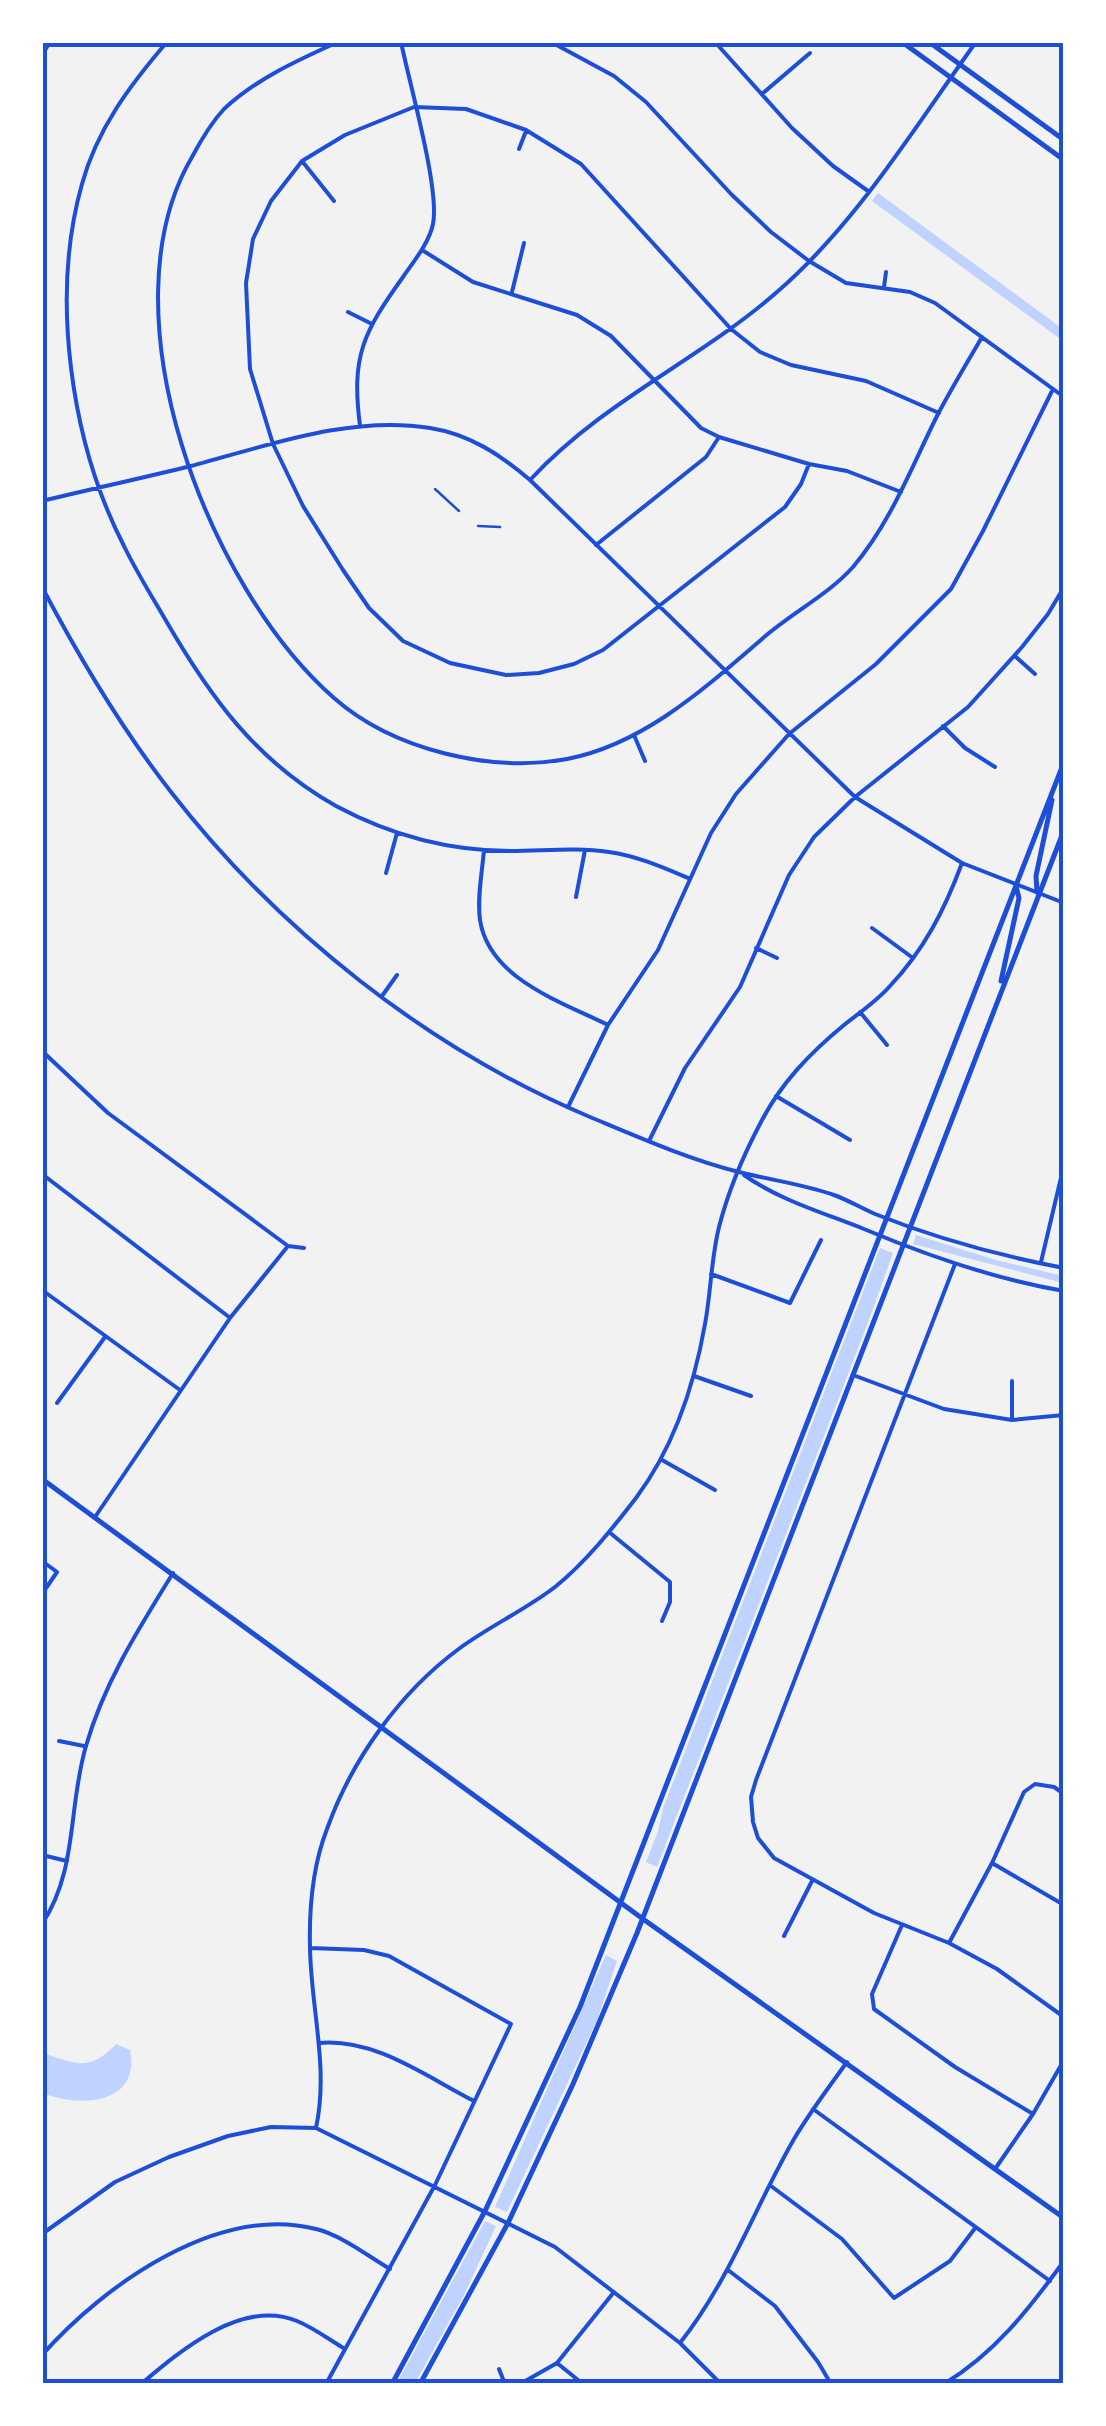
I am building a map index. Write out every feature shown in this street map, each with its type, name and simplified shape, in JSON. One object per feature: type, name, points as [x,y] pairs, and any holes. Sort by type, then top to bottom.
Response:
[{"type":"main road","points":[[902,42],[1064,160]]},
{"type":"main road","points":[[929,42],[1064,140]]},
{"type":"main road","points":[[392,2384],[485,2210],[566,2039],[1064,762]]},
{"type":"main road","points":[[1038,894],[1036,876],[1054,787]]},
{"type":"main road","points":[[420,2384],[508,2223],[595,2035],[1064,830]]},
{"type":"main road","points":[[997,998],[1019,898],[1016,886]]},
{"type":"main road","points":[[42,1478],[642,1918],[1064,2218]]},
{"type":"street","points":[[42,55],[50,42]]},
{"type":"street","points":[[166,42],[124,95],[97,144],[82,185],[73,235],[67,317],[74,390],[99,488],[122,544],[174,634],[214,698],[265,758],[337,806],[397,833],[446,845],[484,850],[584,850],[634,857],[688,878]]},
{"type":"street","points":[[338,42],[272,74],[224,110],[207,130],[181,175],[169,210],[156,305],[164,387],[186,467],[246,588],[290,653],[337,701],[379,728],[464,758],[506,763],[567,759],[634,735],[658,722],[849,571],[878,535],[938,413],[982,336]]},
{"type":"street","points":[[360,426],[356,383],[370,322],[422,250],[434,223],[432,184],[400,42]]},
{"type":"street","points":[[551,42],[614,76],[646,102],[732,195],[809,261],[846,283],[910,292],[935,302],[1064,397]]},
{"type":"street","points":[[715,42],[792,128],[833,166],[868,191]]},
{"type":"street","points":[[530,480],[581,430],[731,329],[809,261],[868,191],[976,42]]},
{"type":"street","points":[[762,94],[810,53]]},
{"type":"street","points":[[809,464],[785,507],[603,650],[574,664],[539,673],[506,675],[450,662],[403,641],[369,608],[303,506],[272,444],[250,369],[246,283],[253,239],[271,201],[302,161],[345,135],[414,107],[466,110],[526,130],[582,164],[731,329],[760,352],[791,365],[866,382],[938,413]]},
{"type":"street","points":[[518,150],[526,130]]},
{"type":"street","points":[[302,161],[334,201]]},
{"type":"street","points":[[512,294],[524,244]]},
{"type":"street","points":[[422,250],[473,282],[577,315],[611,336],[688,418],[719,437],[809,464],[847,470],[901,492]]},
{"type":"street","points":[[884,288],[886,272]]},
{"type":"street","points":[[348,312],[370,322]]},
{"type":"street","points":[[568,1107],[608,1025],[658,950],[688,878],[736,794],[789,734],[876,664],[951,589],[1052,389]]},
{"type":"street","points":[[42,501],[360,426],[394,424],[450,433],[486,447],[530,480],[855,798],[962,864],[1064,903]]},
{"type":"street","points":[[596,545],[706,457],[719,437]]},
{"type":"street","points":[[435,489],[459,511]]},
{"type":"street","points":[[478,526],[500,527]]},
{"type":"street","points":[[42,587],[79,657],[172,794],[295,925],[382,996],[474,1056],[568,1107],[649,1141],[740,1172],[833,1195],[910,1226],[1064,1268]]},
{"type":"street","points":[[649,1141],[686,1068],[740,987],[789,875],[814,837],[855,798],[968,707],[1048,614],[1064,587]]},
{"type":"street","points":[[1014,656],[1034,674]]},
{"type":"street","points":[[943,726],[965,748],[995,767]]},
{"type":"street","points":[[634,735],[645,761]]},
{"type":"street","points":[[386,873],[397,833]]},
{"type":"street","points":[[484,850],[479,910],[483,933],[493,954],[517,976],[608,1025]]},
{"type":"street","points":[[576,897],[584,850]]},
{"type":"street","points":[[316,2128],[322,2097],[310,1948],[314,1885],[326,1830],[358,1762],[382,1726],[430,1673],[460,1648],[554,1587],[608,1532],[662,1460],[682,1417],[694,1376],[720,1224],[758,1127],[776,1096],[807,1058],[888,988],[913,958],[944,909],[962,864]]},
{"type":"street","points":[[872,928],[913,958]]},
{"type":"street","points":[[756,948],[777,958]]},
{"type":"street","points":[[382,996],[397,975]]},
{"type":"street","points":[[860,1012],[887,1045]]},
{"type":"street","points":[[42,1052],[108,1113],[288,1246],[304,1248]]},
{"type":"street","points":[[776,1096],[850,1140]]},
{"type":"street","points":[[1041,1264],[1064,1165]]},
{"type":"street","points":[[740,1172],[789,1199],[902,1246],[955,1264],[1064,1291]]},
{"type":"street","points":[[42,1174],[230,1318]]},
{"type":"street","points":[[710,1274],[790,1302],[821,1240]]},
{"type":"street","points":[[95,1517],[230,1318],[288,1246]]},
{"type":"street","points":[[955,1264],[756,1780],[751,1805],[758,1838],[774,1858],[812,1881],[997,1969],[1064,2016]]},
{"type":"street","points":[[42,1290],[180,1390]]},
{"type":"street","points":[[57,1404],[106,1336]]},
{"type":"street","points":[[852,1375],[944,1409],[1012,1420],[1064,1415]]},
{"type":"street","points":[[694,1376],[750,1396]]},
{"type":"street","points":[[1012,1382],[1012,1420]]},
{"type":"street","points":[[662,1460],[715,1490]]},
{"type":"street","points":[[608,1532],[670,1582],[670,1602],[662,1621]]},
{"type":"street","points":[[42,1561],[57,1572],[42,1594]]},
{"type":"street","points":[[42,1924],[58,1901],[69,1862],[85,1746],[126,1650],[173,1573]]},
{"type":"street","points":[[59,1741],[85,1746]]},
{"type":"street","points":[[949,1943],[1024,1792],[1035,1784],[1064,1794]]},
{"type":"street","points":[[42,1856],[69,1862]]},
{"type":"street","points":[[992,1863],[1064,1904]]},
{"type":"street","points":[[784,1936],[812,1881]]},
{"type":"street","points":[[902,1925],[872,1994],[874,2009],[955,2067],[1033,2114]]},
{"type":"street","points":[[310,1948],[364,1950],[389,1956],[511,2024],[435,2185],[326,2384]]},
{"type":"street","points":[[319,2043],[342,2041],[366,2046],[474,2101]]},
{"type":"street","points":[[995,2169],[1064,2060]]},
{"type":"street","points":[[680,2343],[728,2270],[813,2109],[847,2062]]},
{"type":"street","points":[[813,2109],[1050,2280]]},
{"type":"street","points":[[42,2234],[115,2182],[170,2158],[228,2136],[270,2127],[316,2128],[485,2210],[566,2255],[680,2343],[721,2384]]},
{"type":"street","points":[[770,2186],[842,2239],[894,2298],[950,2261],[976,2227]]},
{"type":"street","points":[[42,2355],[63,2332],[132,2276],[198,2241],[238,2226],[280,2222],[321,2229],[390,2269]]},
{"type":"street","points":[[944,2384],[975,2365],[1018,2323],[1064,2261]]},
{"type":"street","points":[[728,2270],[775,2306],[830,2384]]},
{"type":"street","points":[[520,2384],[557,2363],[614,2292]]},
{"type":"street","points":[[142,2384],[188,2348],[229,2324],[256,2316],[294,2319],[346,2349]]},
{"type":"street","points":[[557,2363],[584,2384]]},
{"type":"street","points":[[499,2369],[505,2384]]},
{"type":"water","points":[[878,193],[1063,329],[1063,341],[872,201]]},
{"type":"water","points":[[916,1235],[1063,1276],[1063,1283],[913,1244]]},
{"type":"water","points":[[880,1248],[893,1253],[869,1320],[657,1867],[646,1862],[663,1808]]},
{"type":"water","points":[[606,1955],[617,1961],[597,2020],[507,2212],[495,2207]]},
{"type":"water","points":[[116,2044],[130,2050],[131,2068],[117,2092],[89,2100],[43,2093],[43,2053],[82,2063],[98,2059]]},
{"type":"water","points":[[485,2221],[496,2226],[464,2295],[415,2383],[397,2383]]}]
